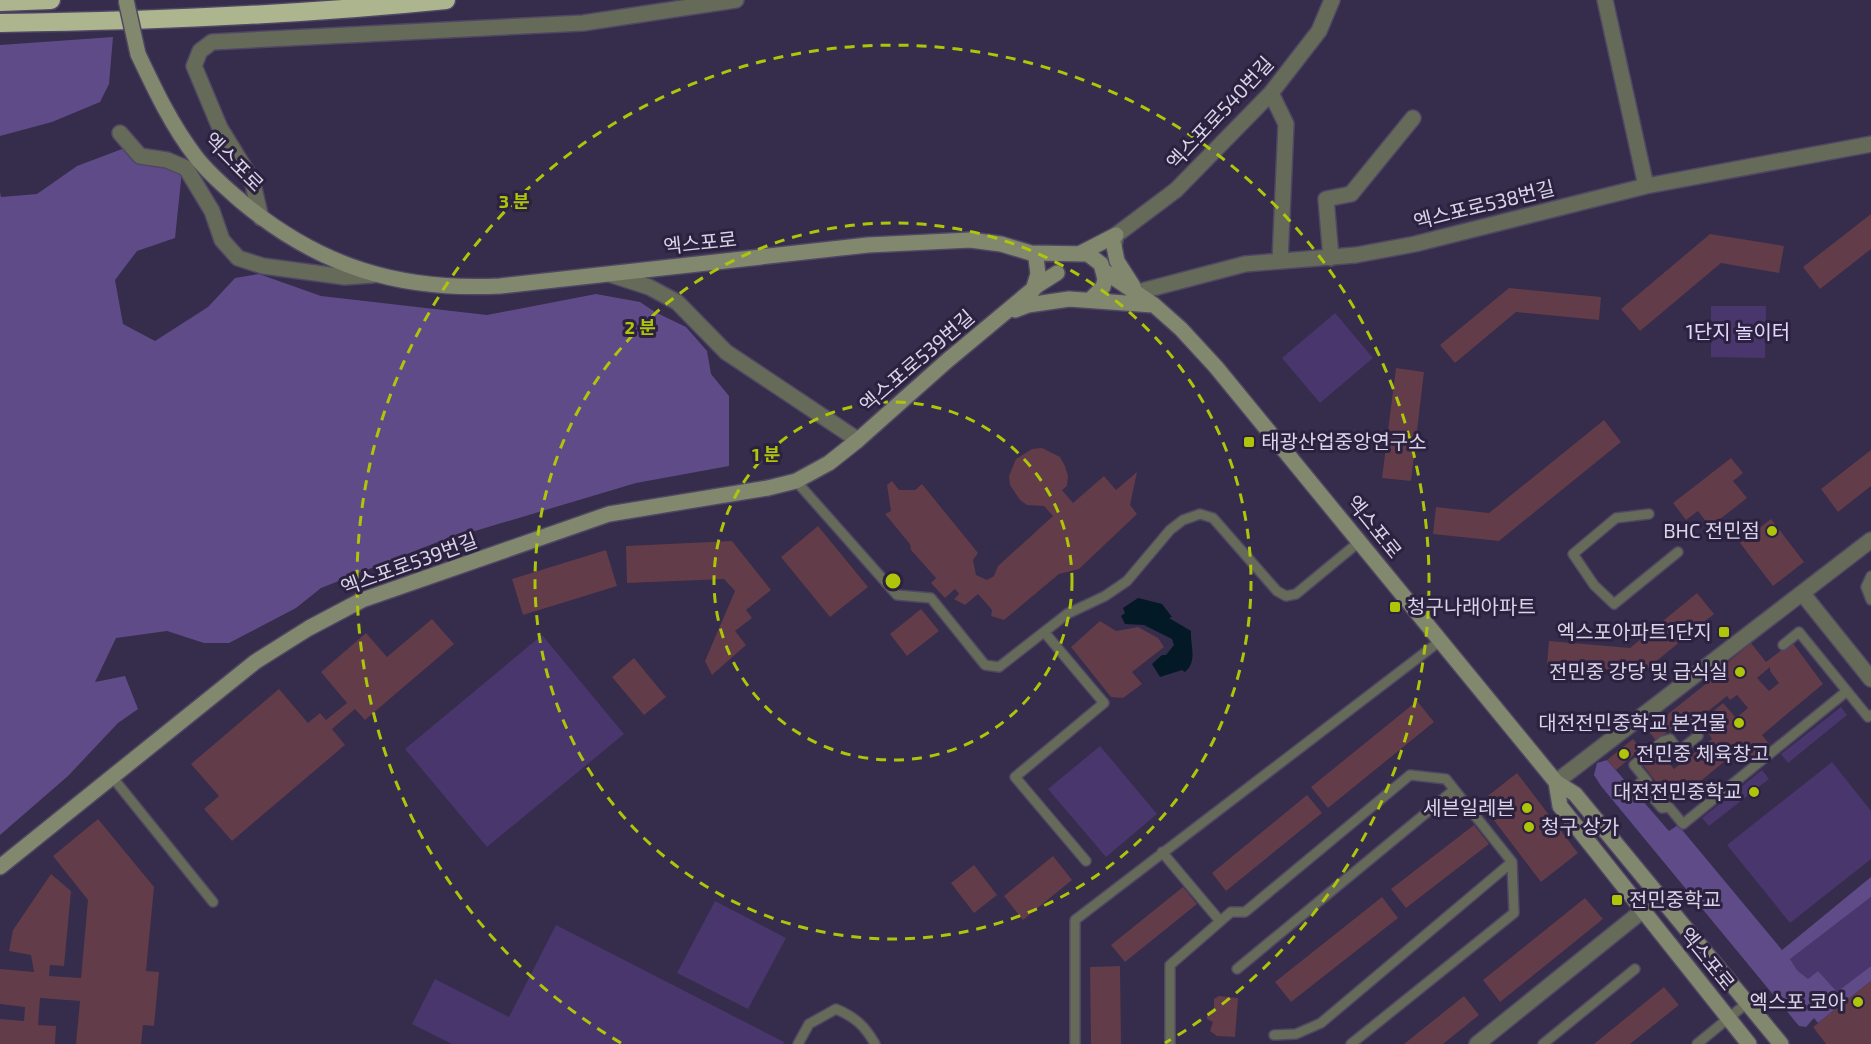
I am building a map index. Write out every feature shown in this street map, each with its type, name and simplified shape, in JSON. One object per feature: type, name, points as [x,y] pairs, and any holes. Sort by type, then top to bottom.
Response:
[{"type":"highway","points":[[0,2],[51,0]]},
{"type":"highway","points":[[0,23],[115,21],[339,11],[446,0]]},
{"type":"main road","name":"엑스포로","points":[[126,0],[138,54],[159,99],[197,158],[219,182],[261,218],[333,261],[373,274],[411,283],[460,288],[612,275],[868,245],[970,240],[1001,243],[1034,256]]},
{"type":"main road","points":[[1057,271],[1076,254],[1115,241]]},
{"type":"main road","points":[[1091,300],[1103,287],[1102,267],[1115,241]]},
{"type":"main road","points":[[1115,241],[1117,261],[1138,292]]},
{"type":"main road","points":[[1034,256],[1076,254],[1095,258],[1102,267],[1138,292]]},
{"type":"main road","points":[[1034,256],[1057,271]]},
{"type":"main road","points":[[1032,290],[1037,280],[1034,256]]},
{"type":"main road","points":[[1057,271],[1059,288],[1069,299],[1076,302],[1091,300],[1154,305]]},
{"type":"main road","name":"엑스포로539번길","points":[[0,867],[255,662],[362,600],[609,514],[768,488],[796,481],[829,463],[1057,271]]},
{"type":"main road","name":"엑스포로","points":[[1138,292],[1181,328],[1216,367],[1556,782],[1575,794],[1781,1044]]},
{"type":"main road","points":[[1115,302],[1138,292]]},
{"type":"main road","points":[[1004,315],[1028,305],[1069,299]]},
{"type":"main road","name":"엑스포로","points":[[1556,782],[1560,806],[1749,1044]]},
{"type":"street","points":[[261,218],[252,180],[220,128],[194,66],[200,51],[212,42],[583,23],[736,0]]},
{"type":"street","name":"엑스포로540번길","points":[[1115,241],[1176,190],[1271,93],[1319,31],[1332,0]]},
{"type":"street","points":[[1605,0],[1646,186]]},
{"type":"street","points":[[1271,93],[1286,124],[1280,261]]},
{"type":"street","points":[[1331,258],[1326,199],[1351,194],[1413,118]]},
{"type":"street","name":"엑스포로","points":[[120,134],[140,156],[167,160],[186,168],[212,211],[222,240],[238,258],[263,266],[345,278],[373,274]]},
{"type":"street","name":"엑스포로538번길","points":[[1138,292],[1245,264],[1331,258],[1416,244],[1646,186],[1871,144]]},
{"type":"street","name":"엑스포로539번길","points":[[612,275],[649,287],[677,302],[726,351],[858,440]]},
{"type":"street","points":[[1556,782],[1871,540]]},
{"type":"street","points":[[1802,593],[1871,679]]},
{"type":"street","points":[[1477,1044],[1658,895]]},
{"type":"lane","points":[[796,481],[897,594],[931,598],[985,665],[999,667],[1067,614],[1105,596],[1127,581],[1170,530],[1183,520],[1200,514],[1213,518],[1277,591],[1286,596],[1296,594],[1359,542]]},
{"type":"lane","points":[[1649,514],[1616,518],[1573,554],[1594,585],[1614,604],[1678,552]]},
{"type":"lane","points":[[1871,576],[1866,587],[1871,600]]},
{"type":"lane","points":[[1783,645],[1799,632],[1868,717],[1871,715]]},
{"type":"lane","points":[[1045,633],[1104,703],[1016,777],[1086,861]]},
{"type":"lane","points":[[1075,1044],[1075,920],[1440,641]]},
{"type":"lane","points":[[1698,736],[1679,751],[1670,739],[1663,741],[1634,765],[1647,781],[1640,783],[1662,808],[1670,807],[1683,824],[1846,691]]},
{"type":"lane","points":[[1170,1044],[1170,965],[1231,912],[1245,912],[1410,775],[1446,779],[1512,862],[1514,913],[1351,1044]]},
{"type":"lane","points":[[113,778],[213,902]]},
{"type":"lane","points":[[1237,969],[1454,790]]},
{"type":"lane","points":[[1162,852],[1220,921]]},
{"type":"lane","points":[[1274,1035],[1296,1034],[1321,1023],[1512,862]]},
{"type":"lane","points":[[1543,1044],[1635,969]]},
{"type":"lane","points":[[1696,1044],[1747,1003]]},
{"type":"lane","points":[[798,1044],[809,1024],[836,1010],[850,1015],[866,1028],[875,1044]]},
{"type":"green space","name":"1단지 놀이터","points":[[1711,306],[1766,306],[1765,358],[1711,357]]},
{"type":"green space","points":[[1335,313],[1373,358],[1320,403],[1282,358]]},
{"type":"green space","points":[[542,635],[624,734],[487,847],[405,749]]},
{"type":"green space","points":[[1841,707],[1847,715],[1788,763],[1781,754]]},
{"type":"green space","points":[[1100,746],[1157,814],[1106,857],[1048,789]]},
{"type":"green space","points":[[1832,762],[1871,811],[1871,859],[1790,923],[1727,845]]},
{"type":"green space","points":[[1762,770],[1769,779],[1709,826],[1702,818]]},
{"type":"green space","points":[[1871,897],[1871,966],[1837,993],[1818,972],[1808,979],[1797,970],[1789,959]]},
{"type":"green space","points":[[715,901],[786,938],[748,1009],[677,973]]},
{"type":"green space","points":[[556,925],[784,1042],[783,1044],[452,1044],[412,1024],[435,979],[509,1017]]},
{"type":"shaded area","points":[[113,37],[109,84],[100,102],[52,122],[0,136],[0,45]]},
{"type":"shaded area","points":[[130,146],[182,171],[175,238],[137,251],[115,280],[123,324],[155,341],[208,307],[235,278],[259,274],[321,296],[487,315],[596,294],[640,302],[686,327],[707,351],[711,374],[729,396],[729,466],[636,483],[435,543],[321,588],[296,608],[229,643],[204,643],[167,631],[116,638],[95,682],[125,676],[138,709],[118,723],[68,776],[0,835],[0,192],[1,197],[37,194],[77,166]]},
{"type":"shaded area","points":[[1607,760],[1669,831],[1678,825],[1782,950],[1871,877],[1871,897],[1790,959],[1797,970],[1808,979],[1818,971],[1837,992],[1871,966],[1871,981],[1818,1023],[1814,1018],[1806,1027],[1799,1026],[1601,786],[1594,775],[1597,763]]},
{"type":"water","points":[[1138,598],[1162,604],[1172,617],[1169,618],[1191,631],[1192,658],[1185,672],[1182,670],[1160,677],[1152,664],[1162,655],[1166,655],[1174,645],[1172,639],[1144,625],[1125,624],[1121,616],[1125,613],[1123,608]]},
{"type":"building","points":[[1871,214],[1871,249],[1820,289],[1803,267]]},
{"type":"building","points":[[1710,234],[1784,246],[1779,273],[1721,263],[1640,331],[1621,309]]},
{"type":"building","points":[[1509,288],[1601,297],[1599,320],[1516,312],[1455,363],[1440,345]]},
{"type":"building","points":[[1396,368],[1424,372],[1411,481],[1382,478]]},
{"type":"building","points":[[1604,420],[1621,442],[1499,541],[1433,534],[1436,507],[1489,513]]},
{"type":"building","points":[[1042,448],[1060,457],[1068,476],[1067,486],[1062,490],[1073,503],[1104,476],[1116,490],[1137,472],[1130,505],[1137,514],[1079,569],[1059,574],[1004,620],[991,616],[992,610],[978,594],[965,605],[954,599],[959,594],[955,589],[945,598],[931,583],[936,578],[911,550],[910,544],[885,514],[891,511],[887,485],[892,481],[899,490],[915,490],[922,484],[978,553],[973,560],[976,575],[987,580],[994,576],[998,566],[1053,516],[1044,506],[1027,505],[1020,500],[1010,485],[1009,476],[1016,459],[1032,449]]},
{"type":"building","points":[[1871,450],[1871,486],[1838,512],[1821,489]]},
{"type":"building","points":[[1731,458],[1743,473],[1733,481],[1747,498],[1710,527],[1698,511],[1686,520],[1673,503]]},
{"type":"building","points":[[1771,519],[1804,562],[1773,586],[1740,543]]},
{"type":"building","points":[[818,526],[868,587],[830,617],[781,557]]},
{"type":"building","points":[[732,541],[771,590],[746,610],[752,618],[735,631],[746,645],[712,675],[705,661],[735,591],[724,579],[627,583],[626,546]]},
{"type":"building","points":[[606,550],[617,586],[523,615],[512,579]]},
{"type":"building","points":[[1697,593],[1714,614],[1643,672],[1547,665],[1549,641],[1630,648]]},
{"type":"building","points":[[921,609],[939,631],[907,656],[890,634]]},
{"type":"building","points":[[432,619],[454,644],[365,720],[355,709],[332,729],[345,745],[232,841],[204,809],[219,796],[191,764],[279,689],[308,723],[320,713],[326,720],[347,703],[321,672],[366,633],[387,657]]},
{"type":"building","points":[[1100,621],[1116,631],[1138,627],[1158,638],[1164,647],[1132,672],[1142,684],[1123,698],[1111,697],[1071,647]]},
{"type":"building","name":"대전전민중학교 본건물","points":[[1792,642],[1823,684],[1762,735],[1770,745],[1753,759],[1742,747],[1674,803],[1669,799],[1661,805],[1648,788],[1656,782],[1643,765],[1660,751],[1674,769],[1712,739],[1701,722],[1723,703],[1736,718],[1748,708],[1737,695],[1730,700],[1727,696],[1687,728],[1681,721],[1656,741],[1648,730],[1712,679],[1710,677],[1751,643],[1766,662]],"holes":[[[1770,667],[1770,671],[1779,683],[1769,691],[1757,678]]]},
{"type":"building","points":[[634,658],[666,697],[644,715],[612,677]]},
{"type":"building","points":[[1417,701],[1434,722],[1328,808],[1311,787]]},
{"type":"building","name":"전민중 체육창고","points":[[1633,739],[1641,749],[1616,770],[1607,760]]},
{"type":"building","name":"청구 상가","points":[[1517,773],[1578,853],[1541,882],[1480,802]]},
{"type":"building","points":[[1307,795],[1322,813],[1226,891],[1212,873]]},
{"type":"building","points":[[98,819],[154,887],[146,971],[159,972],[154,1026],[143,1025],[141,1044],[76,1044],[80,1001],[40,998],[38,1025],[56,1026],[55,1044],[0,1044],[0,1019],[24,1021],[25,1007],[0,1004],[0,969],[34,972],[31,955],[9,951],[13,930],[51,874],[71,891],[64,966],[50,965],[49,976],[81,978],[88,900],[53,856]]},
{"type":"building","points":[[1474,825],[1489,844],[1406,908],[1391,889]]},
{"type":"building","points":[[1053,856],[1072,880],[1023,920],[1004,896]]},
{"type":"building","points":[[974,865],[997,895],[974,913],[951,883]]},
{"type":"building","points":[[1183,887],[1197,904],[1125,962],[1111,945]]},
{"type":"building","points":[[1382,897],[1398,918],[1291,1002],[1275,982]]},
{"type":"building","points":[[1585,898],[1603,919],[1500,1002],[1483,980]]},
{"type":"building","points":[[1120,966],[1121,1044],[1091,1044],[1090,967]]},
{"type":"building","name":"엑스포 코아","points":[[1871,981],[1871,1044],[1826,1044],[1813,1027]]},
{"type":"building","points":[[1664,987],[1679,1005],[1630,1044],[1594,1044]]},
{"type":"building","points":[[1219,996],[1238,998],[1235,1037],[1217,1036],[1210,1031],[1213,1022],[1207,1019],[1207,1012],[1214,1009],[1214,999]]},
{"type":"building","points":[[1464,996],[1479,1015],[1443,1044],[1404,1044]]},
{"type":"place","name":"태광산업중앙연구소","points":[[1249,442]]},
{"type":"place","name":"BHC 전민점","points":[[1772,531]]},
{"type":"place","name":"청구나래아파트","points":[[1395,607]]},
{"type":"place","name":"엑스포아파트1단지","points":[[1724,632]]},
{"type":"place","name":"전민중 강당 및 급식실","points":[[1740,672]]},
{"type":"place","name":"대전전민중학교 본건물","points":[[1739,723]]},
{"type":"place","name":"전민중 체육창고","points":[[1624,754]]},
{"type":"place","name":"대전전민중학교","points":[[1754,792]]},
{"type":"place","name":"세븐일레븐","points":[[1527,808]]},
{"type":"place","name":"청구 상가","points":[[1529,827]]},
{"type":"place","name":"전민중학교","points":[[1617,900]]},
{"type":"place","name":"엑스포 코아","points":[[1858,1002]]}]
